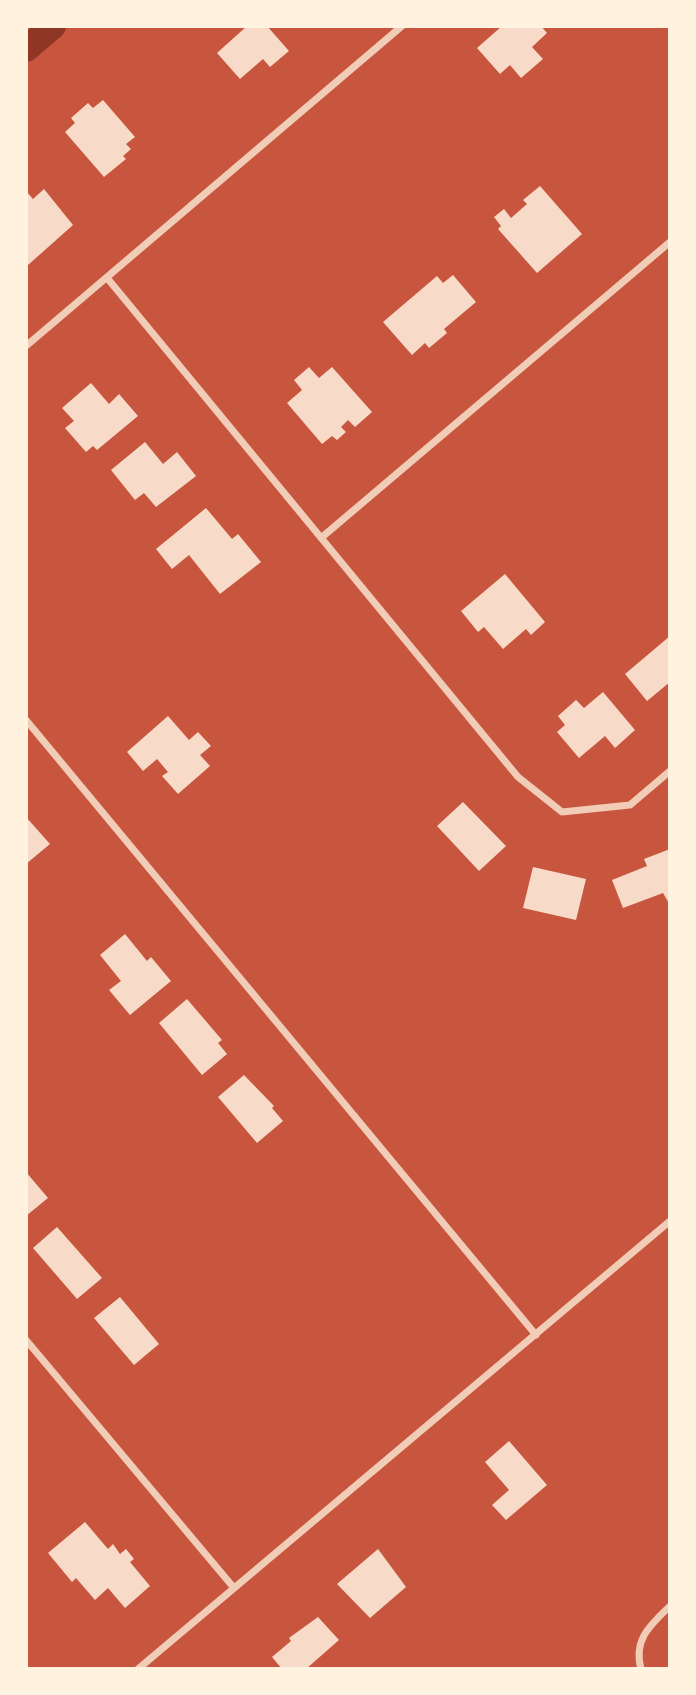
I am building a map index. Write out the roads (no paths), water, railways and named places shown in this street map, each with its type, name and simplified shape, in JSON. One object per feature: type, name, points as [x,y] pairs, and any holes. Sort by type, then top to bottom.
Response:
[{"type":"street","points":[[26,346],[108,279],[402,26]]},
{"type":"street","points":[[321,538],[670,242]]},
{"type":"street","points":[[108,279],[518,777],[562,812],[630,805],[670,771]]},
{"type":"street","points":[[26,720],[536,1335]]},
{"type":"street","points":[[138,1669],[670,1221]]},
{"type":"street","points":[[26,1340],[234,1588]]},
{"type":"street","points":[[641,1669],[637,1648],[648,1628],[670,1606]]},
{"type":"waterway","points":[[26,49],[53,26]]}]
